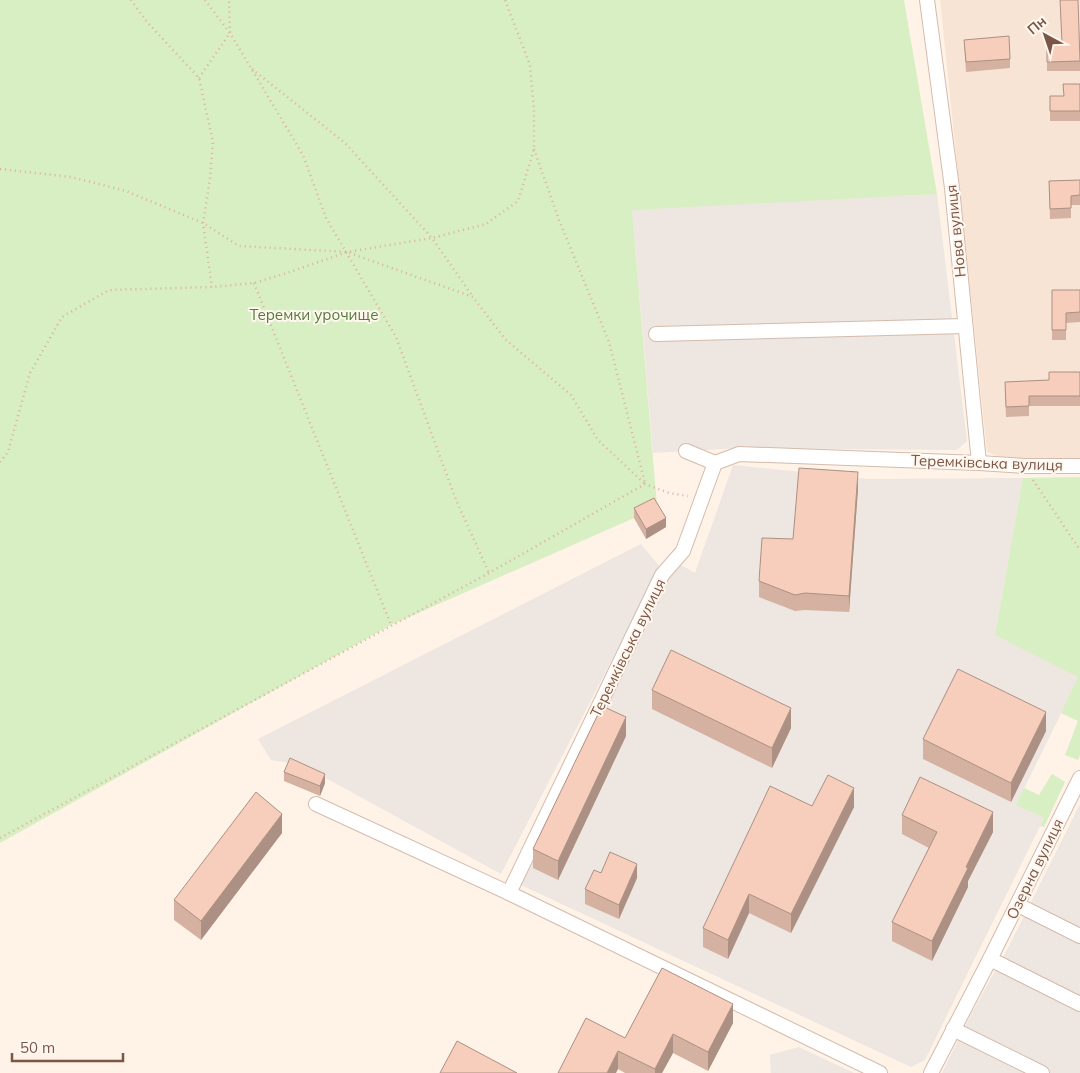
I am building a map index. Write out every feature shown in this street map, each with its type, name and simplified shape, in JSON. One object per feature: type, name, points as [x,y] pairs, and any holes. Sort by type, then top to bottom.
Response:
[{"type":"street","name":"Нова вулиця","points":[[927,0],[952,188],[979,463]]},
{"type":"street","points":[[656,334],[965,326]]},
{"type":"street","points":[[686,451],[715,463]]},
{"type":"street","name":"Теремківська вулиця","points":[[509,893],[662,575],[683,551],[715,463],[739,454],[1024,466],[1080,466]]},
{"type":"street","name":"Озерна вулиця","points":[[931,1073],[1018,905],[1080,778]]},
{"type":"street","points":[[316,804],[509,893],[880,1073]]},
{"type":"street","points":[[1018,905],[1080,936]]},
{"type":"street","points":[[990,960],[1080,1004]]},
{"type":"street","points":[[953,1029],[1042,1073]]},
{"type":"path","points":[[131,0],[147,22],[199,78],[213,142],[202,223],[212,287]]},
{"type":"path","points":[[205,0],[230,33],[303,155],[326,218],[396,338],[456,500],[489,573]]},
{"type":"path","points":[[199,78],[230,33],[229,0]]},
{"type":"path","points":[[0,462],[8,452],[30,373],[62,316],[109,290],[212,287],[254,283],[347,252],[432,238],[486,224],[518,202],[534,149],[534,111],[530,65],[505,0]]},
{"type":"path","points":[[251,68],[345,143],[432,238],[473,297],[506,339],[571,395],[598,440],[645,484],[669,493],[702,498]]},
{"type":"path","points":[[534,149],[559,220],[609,342],[645,484]]},
{"type":"path","points":[[0,169],[71,177],[126,191],[202,223],[239,246],[347,252],[473,297]]},
{"type":"path","points":[[254,283],[391,625]]},
{"type":"path","points":[[1024,466],[1080,550]]},
{"type":"path","points":[[0,838],[489,573],[645,484]]},
{"type":"shaded area","points":[[940,0],[1080,0],[1080,466],[1024,466],[987,452]]},
{"type":"shaded area","points":[[937,194],[967,441],[957,450],[740,448],[653,453],[632,209]]},
{"type":"shaded area","points":[[733,465],[868,479],[1023,478],[995,635],[1079,677],[1016,805],[1044,818],[925,1060],[911,1067],[521,885],[667,579],[681,565],[695,573]]},
{"type":"shaded area","points":[[641,544],[660,567],[501,874],[302,765],[271,760],[258,739]]},
{"type":"shaded area","points":[[1080,804],[1080,1073],[942,1073],[969,1018],[1009,946]]},
{"type":"shaded area","points":[[799,1047],[854,1073],[771,1073],[770,1055]]},
{"type":"green space","name":"Теремки урочище","points":[[0,0],[904,0],[937,194],[632,210],[657,506],[634,518],[391,625],[0,843]]},
{"type":"green space","points":[[1080,477],[1080,755],[1078,760],[1065,755],[1078,721],[1061,713],[1078,677],[995,635],[1023,478]]},
{"type":"green space","points":[[1052,774],[1065,782],[1044,827],[1040,826],[1044,818],[1016,805],[1024,788],[1039,795]]},
{"type":"building","points":[[1060,0],[1078,0],[1080,61],[1047,62],[1047,42],[1062,42]]},
{"type":"building","points":[[1009,36],[1010,59],[966,62],[964,40]]},
{"type":"building","points":[[1063,84],[1080,84],[1080,111],[1050,111],[1050,96],[1064,96]]},
{"type":"building","points":[[1080,180],[1080,195],[1071,196],[1071,208],[1050,209],[1049,181]]},
{"type":"building","points":[[1052,290],[1080,290],[1080,312],[1066,313],[1066,330],[1052,330]]},
{"type":"building","points":[[1049,372],[1080,372],[1080,396],[1029,396],[1029,406],[1006,407],[1005,382],[1049,380]]},
{"type":"building","points":[[799,468],[858,472],[849,596],[805,593],[795,595],[759,581],[762,538],[793,539]]},
{"type":"building","points":[[654,498],[666,518],[646,529],[634,508]]},
{"type":"building","points":[[671,650],[791,708],[772,748],[652,690]]},
{"type":"building","points":[[958,669],[1046,712],[1011,783],[923,739]]},
{"type":"building","points":[[602,706],[626,717],[558,861],[533,849]]},
{"type":"building","points":[[290,758],[325,774],[320,786],[284,772]]},
{"type":"building","points":[[828,775],[854,788],[791,914],[749,894],[728,940],[703,928],[770,786],[812,806]]},
{"type":"building","points":[[920,777],[993,812],[932,941],[892,922],[937,832],[902,815]]},
{"type":"building","points":[[256,792],[282,814],[201,921],[174,900]]},
{"type":"building","points":[[610,852],[637,864],[619,905],[585,889],[594,870],[601,873]]},
{"type":"building","points":[[662,968],[733,1004],[708,1052],[673,1034],[655,1069],[618,1051],[607,1073],[558,1073],[586,1018],[625,1038]]},
{"type":"building","points":[[457,1041],[517,1073],[440,1073]]}]
